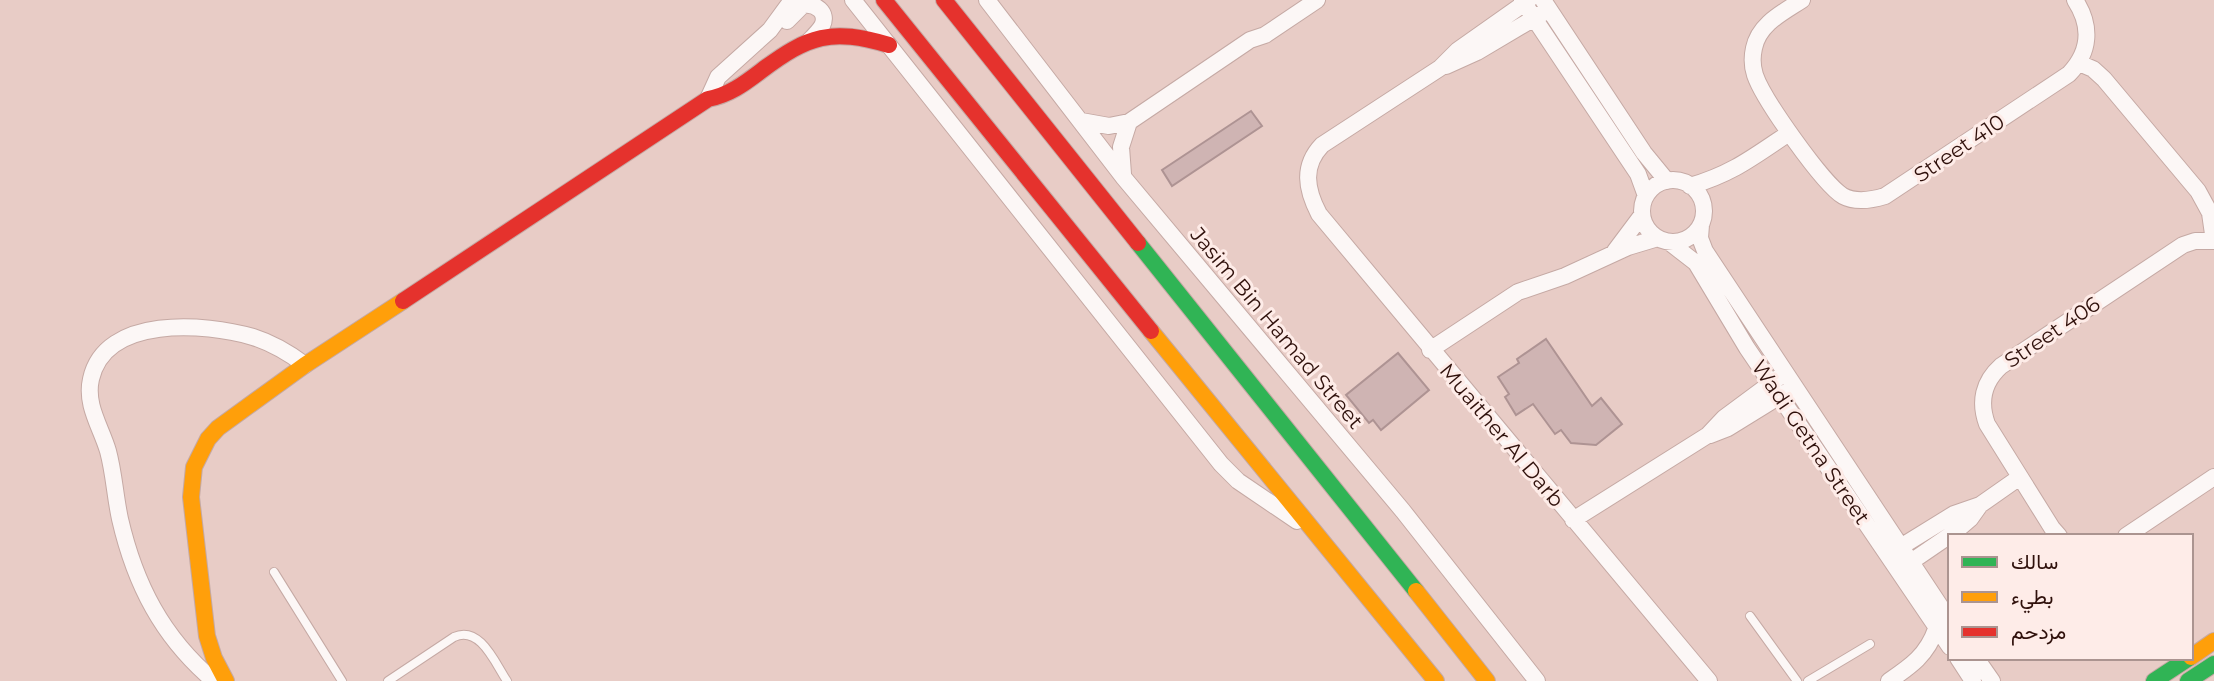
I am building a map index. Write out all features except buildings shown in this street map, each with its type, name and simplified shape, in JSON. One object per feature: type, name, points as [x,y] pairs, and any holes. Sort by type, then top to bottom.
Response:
[{"type":"main road","points":[[884,0],[1309,528],[1436,681]]},
{"type":"main road","points":[[944,0],[1487,681]]},
{"type":"main road","points":[[226,681],[207,636],[191,497],[194,467],[208,439],[218,428],[305,365],[708,99],[732,93],[789,50],[810,40],[845,34],[889,45]]},
{"type":"main road","points":[[2193,655],[2214,642]]},
{"type":"main road","points":[[2154,681],[2186,660]]},
{"type":"main road","points":[[2188,681],[2214,664]]},
{"type":"street","points":[[708,99],[718,77],[771,30],[792,0]]},
{"type":"street","points":[[853,0],[1221,464],[1259,497],[1309,528]]},
{"type":"street","name":"Jasim Bin Hamad Street","points":[[987,0],[1124,178],[1403,511],[1537,681]]},
{"type":"street","points":[[1250,40],[1259,28],[1301,0]]},
{"type":"street","points":[[1081,121],[1109,126],[1129,122],[1250,40],[1265,35],[1317,0]]},
{"type":"street","name":"Street 410","points":[[1802,0],[1768,23],[1759,34],[1752,60],[1754,74],[1789,133],[1834,189],[1845,197],[1871,200],[1885,196],[2069,74],[2079,63]]},
{"type":"street","points":[[2075,0],[2086,22],[2087,37],[2085,51],[2079,63],[2093,69],[2104,79],[2198,191],[2210,213],[2214,241]]},
{"type":"street","points":[[1525,1],[1534,19],[1637,174],[1646,197]]},
{"type":"street","name":"Muaither Al Darb","points":[[1440,68],[1458,50],[1525,1]]},
{"type":"street","points":[[771,30],[784,24],[799,7],[812,4],[822,12],[824,21],[810,40]]},
{"type":"street","points":[[1546,5],[1644,153],[1667,181]]},
{"type":"street","name":"Muaither Al Darb","points":[[1546,5],[1534,19],[1465,58],[1440,68],[1322,145],[1309,164],[1311,199],[1319,214],[1430,350],[1709,681]]},
{"type":"street","points":[[1124,178],[1121,147],[1129,122]]},
{"type":"street","points":[[1702,201],[1732,171],[1789,133]]},
{"type":"street","points":[[1690,186],[1732,171]]},
{"type":"street","points":[[1667,181],[1679,181],[1690,186],[1702,201],[1704,209],[1701,225],[1691,236],[1677,242],[1663,240],[1647,228],[1642,215],[1646,197],[1658,184],[1667,181]]},
{"type":"street","name":"Muaither Al Darb","points":[[1614,253],[1642,215]]},
{"type":"street","name":"Wadi Getna Street","points":[[1701,225],[1700,238],[1705,251],[1783,385],[1943,625]]},
{"type":"street","name":"Muaither Al Darb","points":[[1430,350],[1518,292],[1565,276],[1614,253],[1663,240]]},
{"type":"street","name":"Wadi Getna Street","points":[[1663,240],[1696,263],[1747,348],[1783,385]]},
{"type":"street","name":"Street 406","points":[[2058,534],[1987,424],[1983,397],[1994,372],[2183,245],[2195,241],[2214,241]]},
{"type":"street","points":[[214,681],[165,631],[141,584],[120,519],[108,451],[92,410],[91,379],[101,357],[118,341],[128,335],[164,329],[202,328],[253,337],[280,349],[305,365]]},
{"type":"street","name":"Muaither Al Darb","points":[[1573,520],[1708,435],[1724,431],[1783,385]]},
{"type":"street","points":[[1893,551],[1954,514],[1980,505],[2020,477]]},
{"type":"street","points":[[2129,534],[2214,477]]},
{"type":"street","points":[[1951,534],[1963,526],[1980,505]]},
{"type":"street","points":[[1904,566],[1948,536]]},
{"type":"street","points":[[1889,681],[1920,659],[1943,625]]},
{"type":"street","points":[[1920,659],[1948,656]]},
{"type":"street","points":[[1959,660],[1973,681]]},
{"type":"street","points":[[1977,660],[1992,681]]},
{"type":"lane","points":[[274,572],[342,681]]},
{"type":"lane","points":[[1750,616],[1797,681]]},
{"type":"lane","points":[[388,681],[454,637],[464,634],[470,634],[480,641],[507,681]]},
{"type":"lane","points":[[1808,681],[1870,644]]},
{"type":"traffic: fast","points":[[1138,243],[1416,591]]},
{"type":"traffic: fast","points":[[2154,681],[2186,660]]},
{"type":"traffic: fast","points":[[2188,681],[2214,664]]},
{"type":"traffic: slow","points":[[226,681],[214,658],[207,636],[191,497],[194,467],[208,439],[218,428],[305,365],[403,301]]},
{"type":"traffic: slow","points":[[1151,331],[1436,681]]},
{"type":"traffic: slow","points":[[1416,591],[1487,681]]},
{"type":"traffic: slow","points":[[2193,656],[2214,641]]},
{"type":"traffic: jam","points":[[884,0],[1151,331]]},
{"type":"traffic: jam","points":[[944,0],[1138,243]]},
{"type":"traffic: jam","points":[[403,301],[708,99],[736,88],[793,49],[807,42],[836,36],[889,45]]}]
